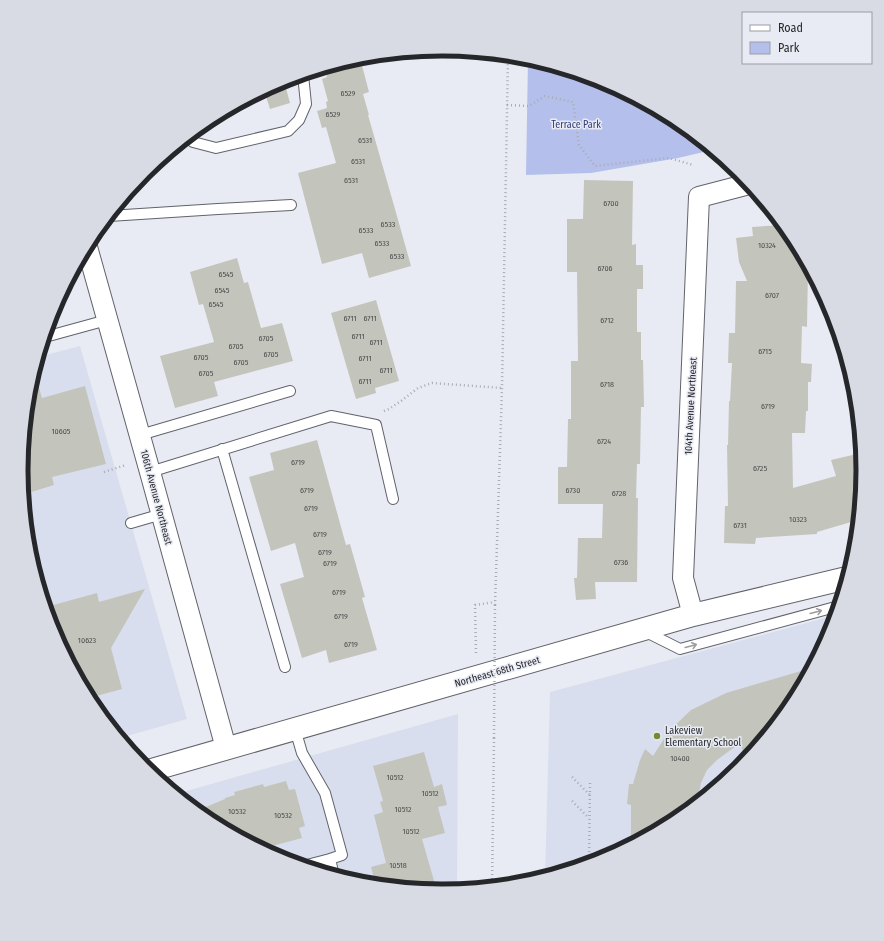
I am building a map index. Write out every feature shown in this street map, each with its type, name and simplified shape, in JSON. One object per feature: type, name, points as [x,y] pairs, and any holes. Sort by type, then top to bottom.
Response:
[{"type":"main road","name":"Northeast 68th Street","points":[[155,769],[693,615],[842,579]]},
{"type":"street","name":"104th Avenue Northeast","points":[[693,615],[683,578],[699,197],[742,186]]},
{"type":"street","name":"106th Avenue Northeast","points":[[89,254],[226,748]]},
{"type":"lane","points":[[192,141],[216,148],[288,130],[299,120],[306,104],[304,80]]},
{"type":"lane","points":[[116,215],[218,208],[291,205]]},
{"type":"lane","points":[[50,336],[107,320]]},
{"type":"lane","points":[[140,435],[290,391]]},
{"type":"lane","points":[[150,472],[331,416],[376,425],[393,499]]},
{"type":"lane","points":[[222,449],[284,667]]},
{"type":"lane","points":[[131,523],[162,514]]},
{"type":"lane","points":[[643,630],[680,649],[832,608]]},
{"type":"lane","points":[[295,729],[302,753],[325,793],[342,856],[312,864]]},
{"type":"lane","points":[[330,859],[332,869]]},
{"type":"path","points":[[492,881],[495,604],[502,388],[508,62]]},
{"type":"path","points":[[507,105],[530,106],[545,96],[573,102],[579,145],[595,166],[669,158],[693,165]]},
{"type":"path","points":[[432,383],[502,388]]},
{"type":"path","points":[[104,472],[130,464]]},
{"type":"path","points":[[476,653],[475,605],[495,604]]},
{"type":"path","points":[[572,777],[590,795]]},
{"type":"path","points":[[589,857],[590,783]]},
{"type":"path","points":[[572,801],[590,818]]},
{"type":"shaded area","points":[[80,346],[187,719],[125,736],[98,701],[83,677],[71,654],[50,604],[36,551],[29,498],[28,470],[32,416],[36,390],[44,355]]},
{"type":"shaded area","name":"Lakeview Elementary School","points":[[829,617],[801,678],[786,701],[753,743],[715,782],[672,815],[625,842],[575,863],[545,871],[550,692]]},
{"type":"shaded area","points":[[458,714],[457,884],[415,884],[388,881],[361,877],[309,863],[259,842],[235,829],[212,815],[182,792]]},
{"type":"green space","name":"Terrace Park","points":[[528,65],[575,78],[625,99],[672,126],[706,151],[678,158],[591,173],[526,175]]},
{"type":"building","points":[[362,64],[369,92],[363,94],[368,115],[411,266],[369,278],[362,253],[322,264],[298,173],[336,163],[326,127],[322,128],[317,111],[327,108],[326,102],[328,101],[322,79],[327,77],[326,73]]},
{"type":"building","points":[[286,87],[290,103],[270,109],[266,96]]},
{"type":"building","points":[[584,180],[633,181],[632,245],[636,244],[636,265],[643,265],[643,289],[637,289],[637,332],[641,332],[644,407],[641,407],[640,464],[637,464],[637,582],[595,582],[596,599],[576,600],[574,578],[577,578],[578,538],[602,538],[603,504],[558,504],[558,467],[567,467],[568,419],[571,419],[571,361],[578,361],[577,272],[567,272],[567,219],[583,219]]},
{"type":"building","points":[[775,225],[786,240],[808,277],[807,327],[802,326],[801,363],[812,364],[811,382],[808,382],[808,411],[806,411],[805,433],[792,433],[793,488],[836,476],[831,460],[855,454],[855,498],[852,522],[817,532],[817,534],[756,538],[755,544],[724,543],[725,506],[728,506],[727,445],[732,363],[728,363],[729,333],[735,333],[736,281],[747,281],[739,262],[736,238],[753,236],[752,227]]},
{"type":"building","points":[[237,258],[244,283],[248,282],[261,328],[282,323],[293,361],[214,382],[218,396],[175,408],[160,356],[214,342],[203,304],[199,305],[190,272]]},
{"type":"building","points":[[376,300],[399,381],[375,388],[376,393],[356,399],[331,313]]},
{"type":"building","points":[[38,383],[42,398],[85,386],[106,464],[52,477],[54,485],[29,493],[29,443]]},
{"type":"building","points":[[317,440],[346,545],[350,544],[365,597],[362,598],[377,650],[329,663],[326,650],[302,658],[280,584],[304,577],[295,543],[271,551],[249,477],[274,470],[270,453]]},
{"type":"building","points":[[145,589],[111,648],[122,689],[95,696],[71,654],[51,606],[97,593],[99,602]]},
{"type":"building","points":[[805,670],[786,701],[770,723],[744,754],[740,743],[717,760],[707,770],[701,783],[699,795],[672,815],[631,839],[631,805],[627,804],[629,784],[633,784],[645,749],[653,756],[669,731],[691,710],[726,693]]},
{"type":"building","points":[[424,752],[434,787],[442,784],[447,805],[438,807],[445,833],[422,839],[435,884],[415,884],[374,879],[371,867],[386,863],[374,815],[383,812],[380,802],[383,801],[373,766]]},
{"type":"building","points":[[286,781],[289,790],[295,789],[305,826],[299,828],[302,838],[270,847],[235,829],[203,808],[235,795],[234,792],[263,784],[264,787]]},
{"type":"place","name":"Lakeview Elementary School","points":[[657,736]]}]
